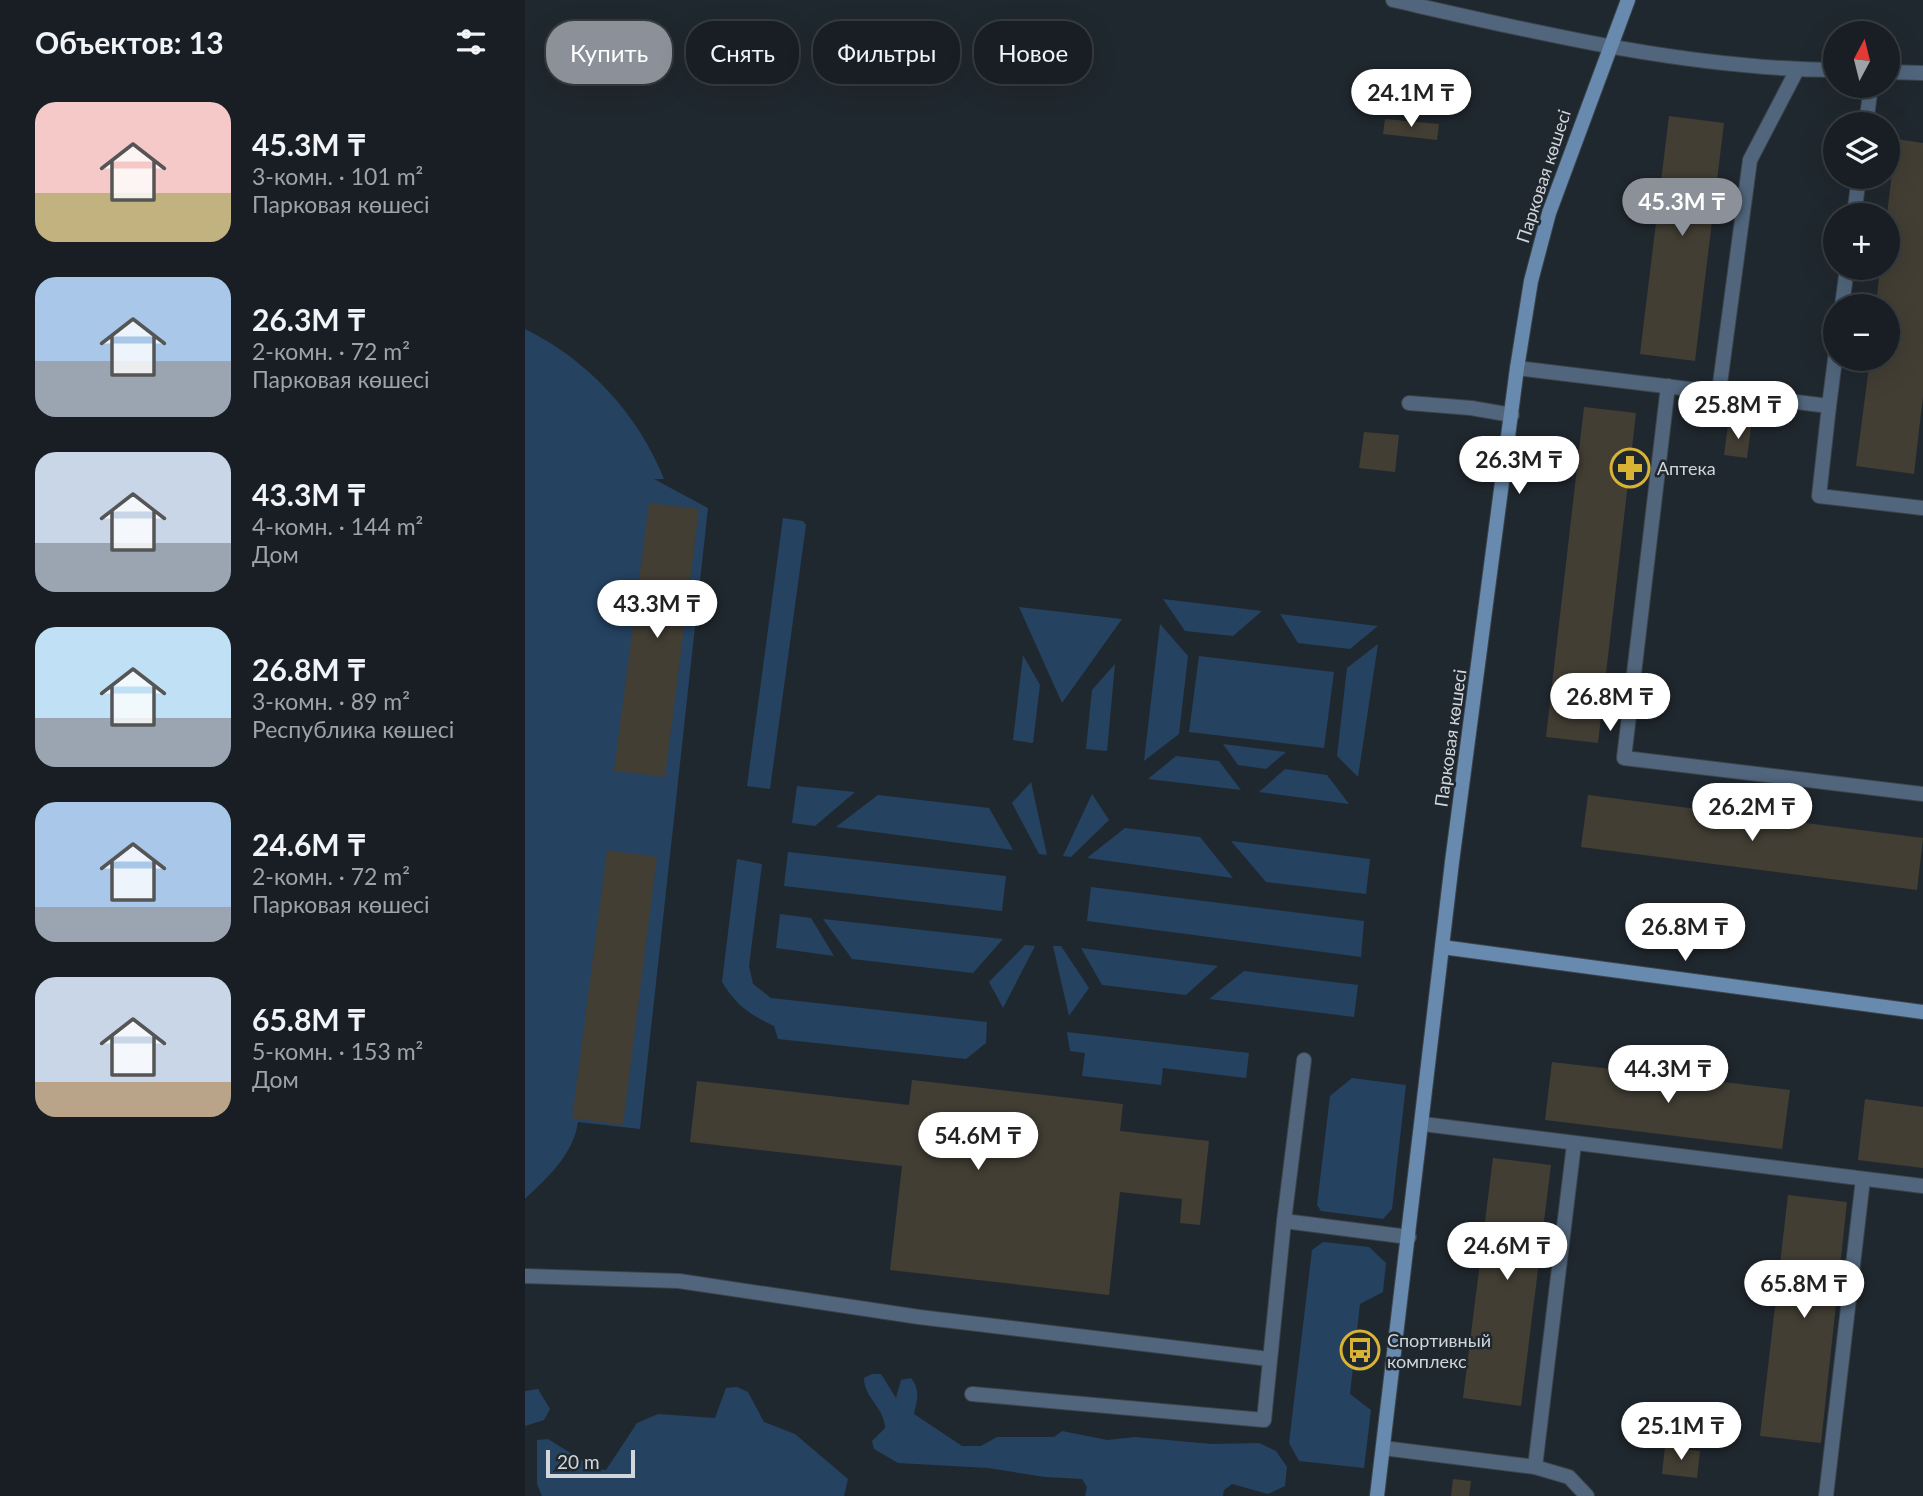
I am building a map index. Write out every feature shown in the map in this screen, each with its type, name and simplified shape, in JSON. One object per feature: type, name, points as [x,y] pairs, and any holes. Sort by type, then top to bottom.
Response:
[{"type":"street","points":[[1393,0],[1609,47],[1797,70],[1823,70]]},
{"type":"street","name":"Парковая көшесі","points":[[1377,1496],[1442,947],[1517,368],[1531,281],[1549,213],[1628,0]]},
{"type":"street","points":[[1719,391],[1750,160],[1797,70]]},
{"type":"street","points":[[1901,72],[1923,73]]},
{"type":"street","points":[[1517,368],[1829,406]]},
{"type":"street","points":[[1834,371],[1819,496],[1923,508]]},
{"type":"street","points":[[1668,386],[1624,758],[1923,794]]},
{"type":"street","points":[[1409,402],[1512,415]]},
{"type":"street","points":[[1442,947],[1923,1012]]},
{"type":"street","points":[[972,1394],[1264,1420],[1304,1060]]},
{"type":"street","points":[[1423,1124],[1923,1186]]},
{"type":"street","points":[[1535,1467],[1574,1144]]},
{"type":"street","points":[[1826,1496],[1863,1179]]},
{"type":"street","points":[[1284,1222],[1409,1237]]},
{"type":"street","points":[[525,1276],[680,1281],[919,1317],[1269,1359]]},
{"type":"street","points":[[1383,1448],[1535,1467],[1569,1477],[1587,1496]]},
{"type":"shaded area","points":[[525,329],[569,356],[608,391],[625,411],[653,455],[664,479],[654,479],[708,508],[640,1129],[578,1122],[565,1155],[551,1174],[525,1199]]},
{"type":"shaded area","points":[[783,518],[803,521],[806,525],[770,789],[747,786]]},
{"type":"shaded area","points":[[1163,599],[1262,611],[1233,636],[1185,631]]},
{"type":"shaded area","points":[[1019,607],[1122,619],[1062,703]]},
{"type":"shaded area","points":[[1280,614],[1378,626],[1350,649],[1298,643]]},
{"type":"shaded area","points":[[1160,624],[1188,656],[1179,734],[1144,761]]},
{"type":"shaded area","points":[[1378,644],[1358,777],[1337,756],[1347,668]]},
{"type":"shaded area","points":[[1023,655],[1040,685],[1033,743],[1013,740]]},
{"type":"shaded area","points":[[1199,656],[1334,672],[1324,748],[1189,732]]},
{"type":"shaded area","points":[[1115,664],[1107,751],[1086,749],[1092,690]]},
{"type":"shaded area","points":[[1223,744],[1286,752],[1266,769],[1238,765]]},
{"type":"shaded area","points":[[1176,756],[1219,761],[1241,790],[1148,779]]},
{"type":"shaded area","points":[[1285,769],[1327,775],[1349,804],[1259,792]]},
{"type":"shaded area","points":[[1031,782],[1047,855],[1039,854],[1012,803]]},
{"type":"shaded area","points":[[797,786],[855,792],[815,826],[792,823]]},
{"type":"shaded area","points":[[1092,794],[1109,820],[1071,857],[1063,856]]},
{"type":"shaded area","points":[[878,795],[989,808],[1013,850],[836,827]]},
{"type":"shaded area","points":[[1125,828],[1200,837],[1233,878],[1087,858]]},
{"type":"shaded area","points":[[1231,841],[1370,859],[1366,894],[1266,882]]},
{"type":"shaded area","points":[[788,852],[1006,876],[1002,911],[784,886]]},
{"type":"shaded area","points":[[737,859],[762,864],[749,966],[753,984],[771,998],[987,1022],[986,1043],[966,1059],[778,1039],[774,1026],[744,1008],[722,982]]},
{"type":"shaded area","points":[[1091,887],[1364,921],[1361,957],[1087,921]]},
{"type":"shaded area","points":[[780,914],[811,918],[834,956],[776,948]]},
{"type":"shaded area","points":[[823,919],[1003,939],[973,973],[852,959]]},
{"type":"shaded area","points":[[1025,945],[1035,946],[1003,1008],[989,982]]},
{"type":"shaded area","points":[[1053,946],[1061,946],[1089,988],[1069,1016]]},
{"type":"shaded area","points":[[1081,948],[1218,966],[1186,995],[1102,985]]},
{"type":"shaded area","points":[[1244,971],[1358,985],[1354,1017],[1209,999]]},
{"type":"shaded area","points":[[1067,1032],[1249,1053],[1246,1078],[1163,1068],[1161,1085],[1082,1076],[1085,1053],[1070,1051]]},
{"type":"shaded area","points":[[1352,1078],[1406,1085],[1392,1209],[1383,1219],[1321,1211],[1317,1205],[1330,1096]]},
{"type":"shaded area","points":[[1323,1242],[1369,1247],[1386,1263],[1383,1292],[1360,1304],[1350,1394],[1371,1410],[1364,1468],[1299,1461],[1289,1443],[1312,1250]]},
{"type":"shaded area","points":[[881,1374],[896,1398],[901,1380],[911,1378],[917,1391],[914,1414],[962,1446],[981,1446],[997,1437],[1054,1437],[1062,1431],[1107,1440],[1135,1437],[1212,1444],[1259,1443],[1276,1451],[1287,1467],[1285,1486],[1268,1494],[1232,1484],[1224,1490],[1223,1496],[1085,1496],[1087,1487],[1082,1479],[1045,1477],[988,1468],[898,1463],[874,1449],[872,1441],[885,1428],[882,1415],[865,1385],[864,1378]]},
{"type":"shaded area","points":[[737,1387],[748,1392],[764,1422],[795,1434],[848,1479],[844,1496],[542,1496],[537,1484],[537,1440],[548,1439],[596,1469],[606,1470],[637,1423],[658,1414],[715,1418],[726,1388]]},
{"type":"shaded area","points":[[538,1389],[550,1409],[544,1420],[525,1426],[525,1391]]},
{"type":"building","points":[[1669,116],[1724,123],[1695,361],[1640,354]]},
{"type":"building","points":[[1385,119],[1439,124],[1437,140],[1383,134]]},
{"type":"building","points":[[1900,140],[1923,143],[1923,396],[1914,474],[1856,466],[1868,371],[1900,371],[1900,294],[1877,294],[1879,280],[1900,280],[1900,203],[1888,203],[1890,189],[1900,189]]},
{"type":"building","points":[[1584,407],[1636,413],[1598,743],[1546,737]]},
{"type":"building","points":[[1728,425],[1751,427],[1747,458],[1724,455]]},
{"type":"building","points":[[1364,432],[1399,435],[1395,472],[1359,468]]},
{"type":"building","points":[[649,503],[699,509],[665,777],[614,771]]},
{"type":"building","points":[[1588,795],[1923,838],[1917,890],[1581,847]]},
{"type":"building","points":[[607,850],[657,857],[623,1125],[572,1118]]},
{"type":"building","points":[[1552,1062],[1790,1090],[1782,1149],[1545,1120]]},
{"type":"building","points":[[912,1080],[1123,1104],[1120,1131],[1209,1141],[1200,1225],[1180,1223],[1182,1199],[1120,1192],[1109,1295],[890,1270],[902,1166],[690,1142],[697,1081],[909,1105]]},
{"type":"building","points":[[1865,1099],[1923,1107],[1923,1168],[1858,1160]]},
{"type":"building","points":[[1493,1158],[1551,1165],[1521,1406],[1463,1398]]},
{"type":"building","points":[[1788,1195],[1847,1202],[1821,1443],[1760,1436]]},
{"type":"building","points":[[1665,1447],[1700,1451],[1697,1478],[1662,1474]]},
{"type":"building","points":[[1453,1479],[1471,1481],[1469,1496],[1451,1496]]},
{"type":"place","name":"Аптека","points":[[1630,468]]},
{"type":"place","name":"Спортивный комплекс","points":[[1360,1350]]}]
